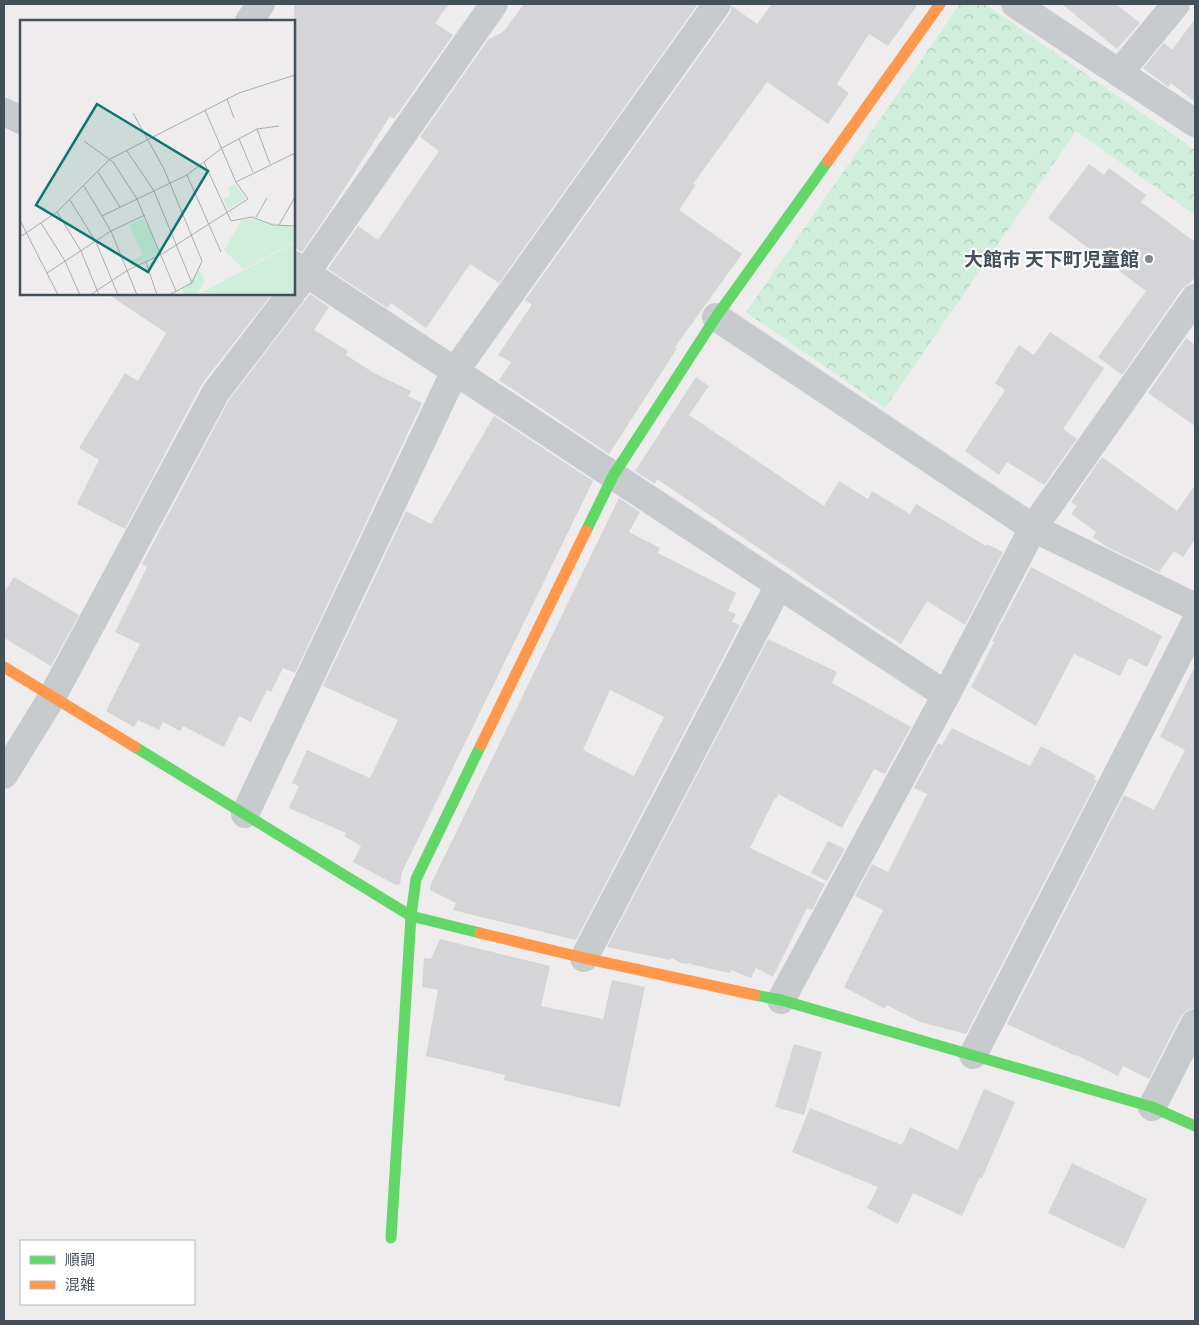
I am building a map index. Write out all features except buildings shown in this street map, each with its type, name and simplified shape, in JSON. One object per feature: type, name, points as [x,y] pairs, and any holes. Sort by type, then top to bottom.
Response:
[{"type":"street","points":[[250,20],[261,4]]},
{"type":"street","points":[[494,4],[296,281],[455,371],[946,695]]},
{"type":"street","points":[[245,814],[455,371],[716,4]]},
{"type":"street","points":[[392,1238],[411,916],[416,879],[613,476],[716,317],[940,4]]},
{"type":"street","points":[[1015,4],[1195,123]]},
{"type":"street","points":[[1119,73],[1176,4]]},
{"type":"street","points":[[4,112],[20,120]]},
{"type":"street","points":[[4,775],[52,697],[216,392],[286,295]]},
{"type":"street","points":[[781,1000],[946,695],[1033,528],[1195,298]]},
{"type":"street","points":[[716,317],[1033,528],[1195,607]]},
{"type":"street","points":[[584,958],[779,585]]},
{"type":"street","points":[[973,1055],[1195,623]]},
{"type":"street","points":[[4,667],[411,916],[584,958],[781,1000],[1152,1107],[1195,1126]]},
{"type":"street","points":[[1152,1107],[1195,1023]]},
{"type":"green space","points":[[960,4],[985,4],[1195,150],[1195,215],[1076,131],[885,408],[746,312]]},
{"type":"traffic: fast","points":[[586,531],[613,476],[716,317],[828,161]]},
{"type":"traffic: fast","points":[[391,1238],[411,916],[416,879],[481,745]]},
{"type":"traffic: fast","points":[[135,747],[411,916],[480,933]]},
{"type":"traffic: fast","points":[[755,995],[781,1000],[1152,1107],[1195,1126]]},
{"type":"traffic: slow","points":[[828,161],[940,4]]},
{"type":"traffic: slow","points":[[481,745],[586,531]]},
{"type":"traffic: slow","points":[[4,667],[135,747]]},
{"type":"traffic: slow","points":[[480,933],[584,958],[755,995]]},
{"type":"place","name":"大館市 天下町児童館","points":[[1149,259]]}]
